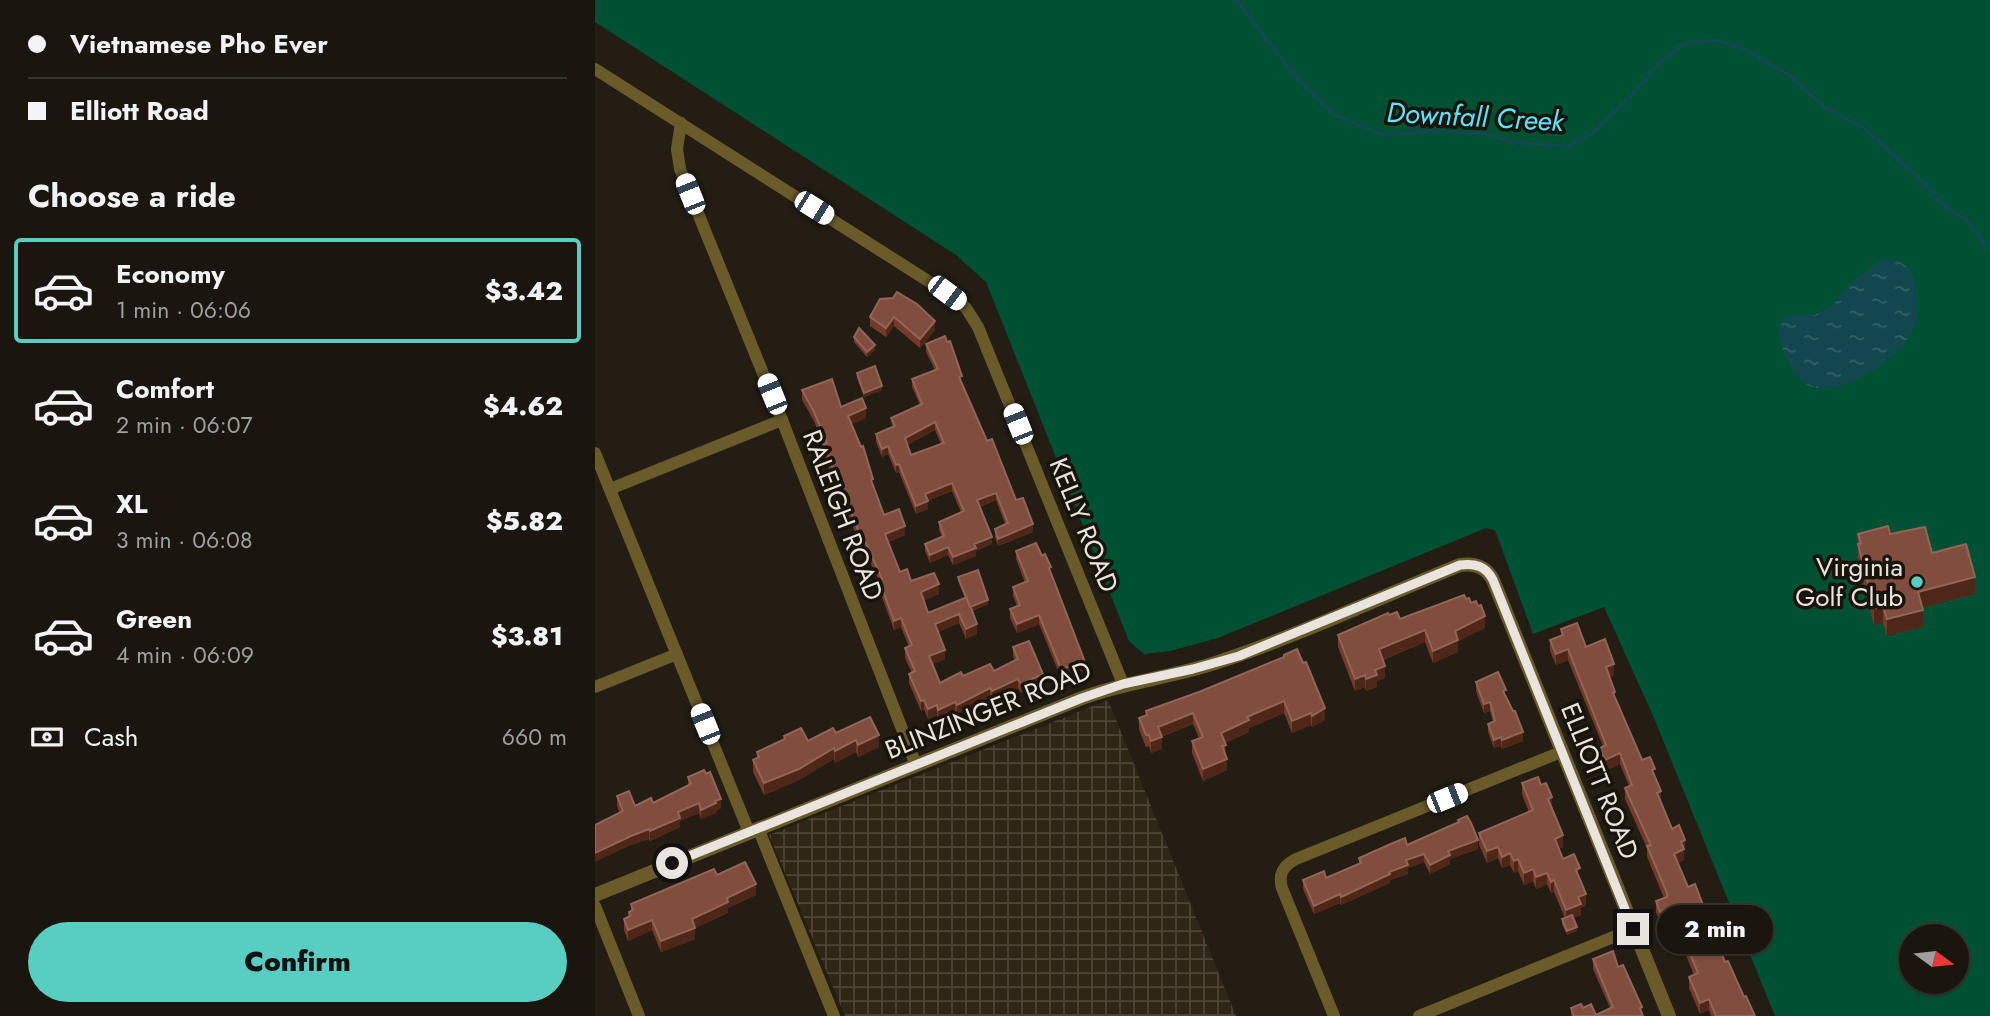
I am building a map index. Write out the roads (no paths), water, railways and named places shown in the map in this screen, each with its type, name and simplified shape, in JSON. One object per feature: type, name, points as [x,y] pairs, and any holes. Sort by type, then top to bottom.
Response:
[{"type":"street","points":[[595,69],[681,123]]},
{"type":"street","name":"KELLY ROAD","points":[[681,123],[947,293],[966,308],[978,327],[1123,684]]},
{"type":"street","name":"RALEIGH ROAD","points":[[681,123],[677,149],[680,169],[782,419],[916,765]]},
{"type":"street","points":[[603,482],[782,419]]},
{"type":"street","points":[[595,453],[603,482],[834,1016]]},
{"type":"street","name":"BLINZINGER ROAD","points":[[595,895],[1082,698],[1123,684],[1239,656],[1460,565],[1482,567]]},
{"type":"street","name":"ELLIOTT ROAD","points":[[1482,567],[1493,580],[1669,1016]]},
{"type":"street","points":[[595,687],[677,654]]},
{"type":"street","points":[[1333,1016],[1282,888],[1281,872],[1286,865],[1561,752]]},
{"type":"street","points":[[595,906],[639,1016]]},
{"type":"street","points":[[1419,1016],[1633,929]]},
{"type":"water","points":[[1882,259],[1905,265],[1914,278],[1917,317],[1908,338],[1885,361],[1856,380],[1826,388],[1804,383],[1795,373],[1784,351],[1779,325],[1789,315],[1815,315],[1833,305],[1850,284]]},
{"type":"waterway","name":"Downfall Creek","points":[[1236,0],[1296,77],[1334,115],[1383,135],[1431,131],[1485,134],[1518,143],[1568,146],[1594,132],[1631,96],[1657,65],[1684,44],[1715,40],[1741,47],[1789,75],[1823,106],[1864,128],[1920,179],[1947,208],[1966,219],[1990,248]]},
{"type":"place","name":"Virginia Golf Club","points":[[1917,582]]}]
